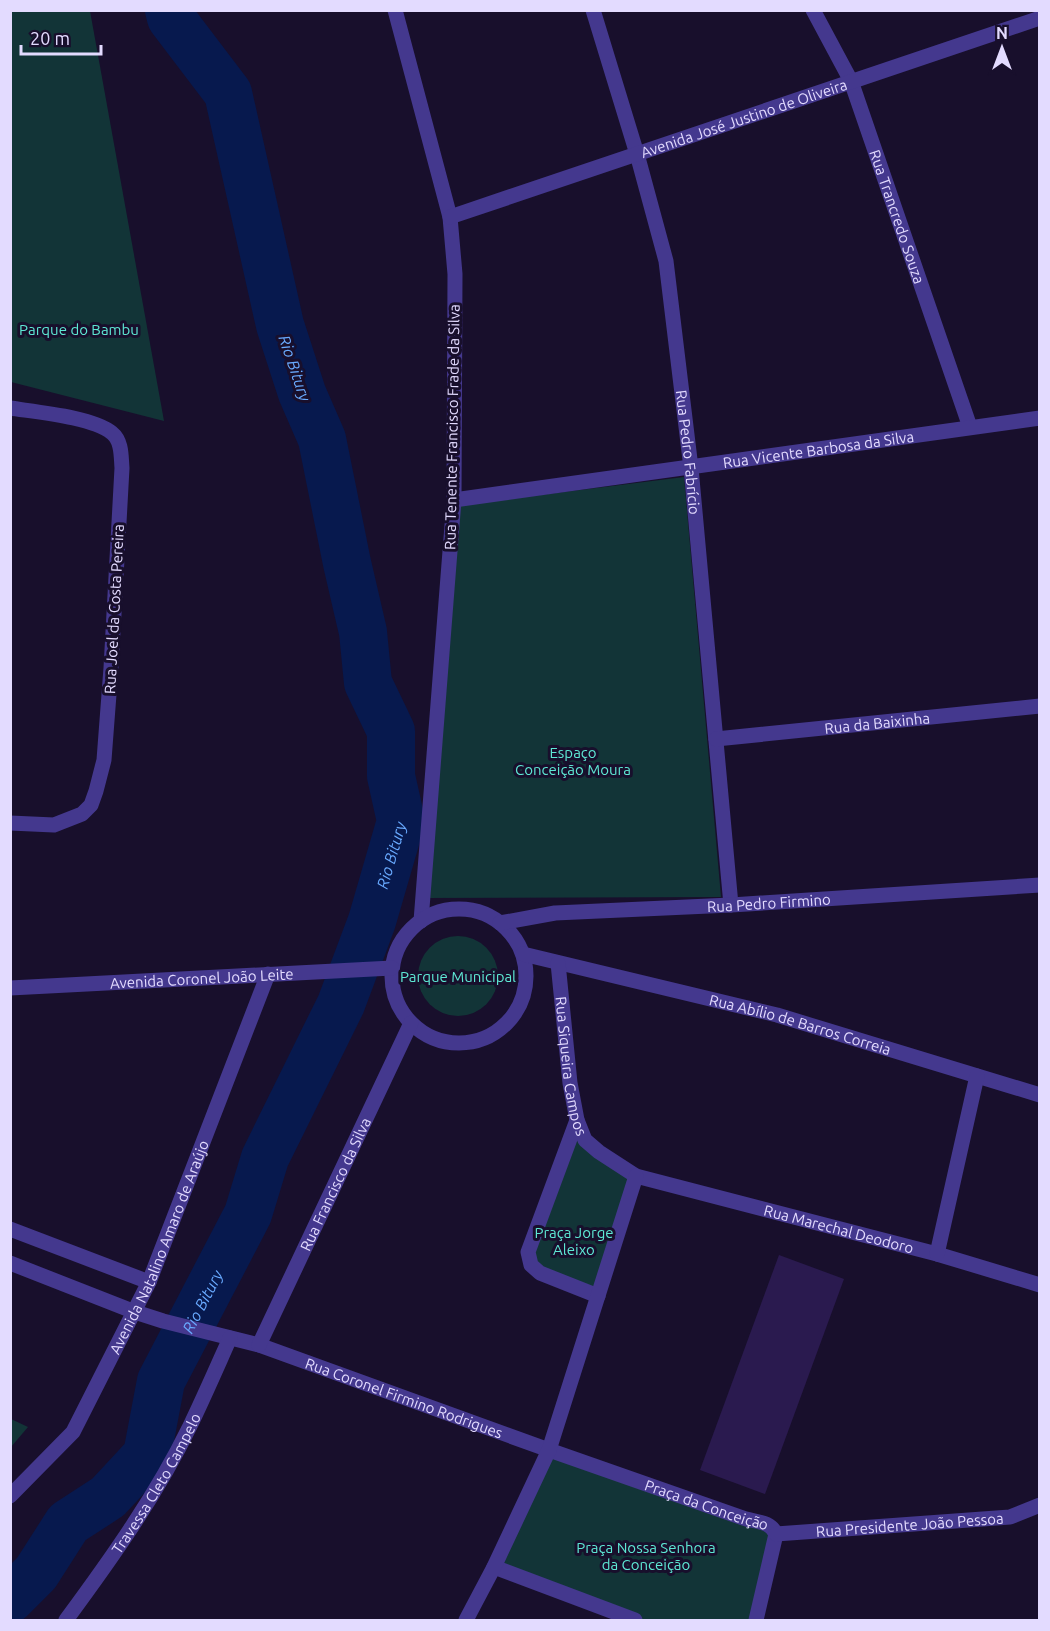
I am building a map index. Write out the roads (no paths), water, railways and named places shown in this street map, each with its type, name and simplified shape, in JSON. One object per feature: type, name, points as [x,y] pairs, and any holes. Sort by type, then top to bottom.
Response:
[{"type":"street","name":"Rua Tenente Francisco Frade da Silva","points":[[395,10],[450,217],[455,274],[454,500],[421,921]]},
{"type":"street","name":"Rua Pedro Fabrício","points":[[593,10],[637,154],[666,261],[691,468],[731,905]]},
{"type":"street","name":"Rua Trancredo Souza","points":[[813,10],[851,81],[970,427]]},
{"type":"street","name":"Avenida José Justino de Oliveira","points":[[450,217],[1040,18]]},
{"type":"street","name":"Rua Joel da Costa Pereira","points":[[10,408],[91,421],[112,433],[121,448],[123,468],[104,760],[96,791],[91,805],[82,814],[54,825],[10,823]]},
{"type":"street","name":"Rua Vicente Barbosa da Silva","points":[[454,500],[1040,418]]},
{"type":"street","name":"Rua da Baixinha","points":[[716,739],[1040,706]]},
{"type":"street","name":"Rua Pedro Firmino","points":[[500,923],[555,913],[731,905],[1040,885]]},
{"type":"street","points":[[461,909],[482,913],[500,923],[513,937],[523,954],[526,976],[523,998],[512,1018],[495,1033],[474,1041],[451,1043],[429,1036],[411,1023],[399,1007],[393,988],[392,968],[397,950],[407,934],[421,921],[440,912],[461,909]]},
{"type":"street","name":"Rua Abílio de Barros Correia","points":[[523,954],[777,1016],[1040,1095]]},
{"type":"street","name":"Rua Siqueira Campos","points":[[558,963],[570,1083],[577,1120],[585,1140],[636,1176]]},
{"type":"street","name":"Avenida Coronel João Leite","points":[[10,988],[392,968]]},
{"type":"street","name":"Avenida Natalino Amaro de Araújo","points":[[10,1496],[73,1432],[135,1312],[149,1282],[268,974]]},
{"type":"street","name":"Rua Francisco da Silva","points":[[259,1345],[411,1023]]},
{"type":"street","points":[[937,1254],[977,1076]]},
{"type":"street","points":[[577,1120],[528,1252],[531,1265],[540,1273],[598,1296]]},
{"type":"street","points":[[466,1620],[494,1567],[549,1450],[636,1176]]},
{"type":"street","name":"Rua Marechal Deodoro","points":[[636,1176],[937,1254],[1040,1285]]},
{"type":"street","points":[[10,1229],[149,1282]]},
{"type":"street","points":[[10,1263],[135,1312]]},
{"type":"street","name":"Rua Coronel Firmino Rodrigues","points":[[135,1312],[259,1345],[549,1450]]},
{"type":"street","name":"Travessa Cleto Campelo","points":[[66,1620],[116,1552],[158,1484],[190,1428],[230,1338]]},
{"type":"street","name":"Praça da Conceição","points":[[549,1450],[774,1528],[776,1534],[756,1620]]},
{"type":"street","name":"Rua Presidente João Pessoa","points":[[776,1534],[1010,1517],[1040,1505]]},
{"type":"street","points":[[494,1567],[635,1620]]},
{"type":"waterway","name":"Rio Bitury","points":[[10,1599],[36,1573],[68,1523],[108,1497],[147,1455],[161,1381],[248,1214],[265,1158],[341,1004],[372,921],[401,821],[391,776],[391,731],[368,683],[363,632],[322,439],[302,393],[280,325],[228,93],[171,18],[169,10]]},
{"type":"park label","name":"Parque do Bambu","points":[[79,329]]},
{"type":"park label","name":"Espaço Conceição Moura","points":[[573,760]]},
{"type":"park label","name":"Parque Municipal","points":[[458,976]]},
{"type":"park label","name":"Praça Jorge Aleixo","points":[[574,1240]]},
{"type":"park label","name":"Praça Nossa Senhora da Conceição","points":[[646,1556]]}]
